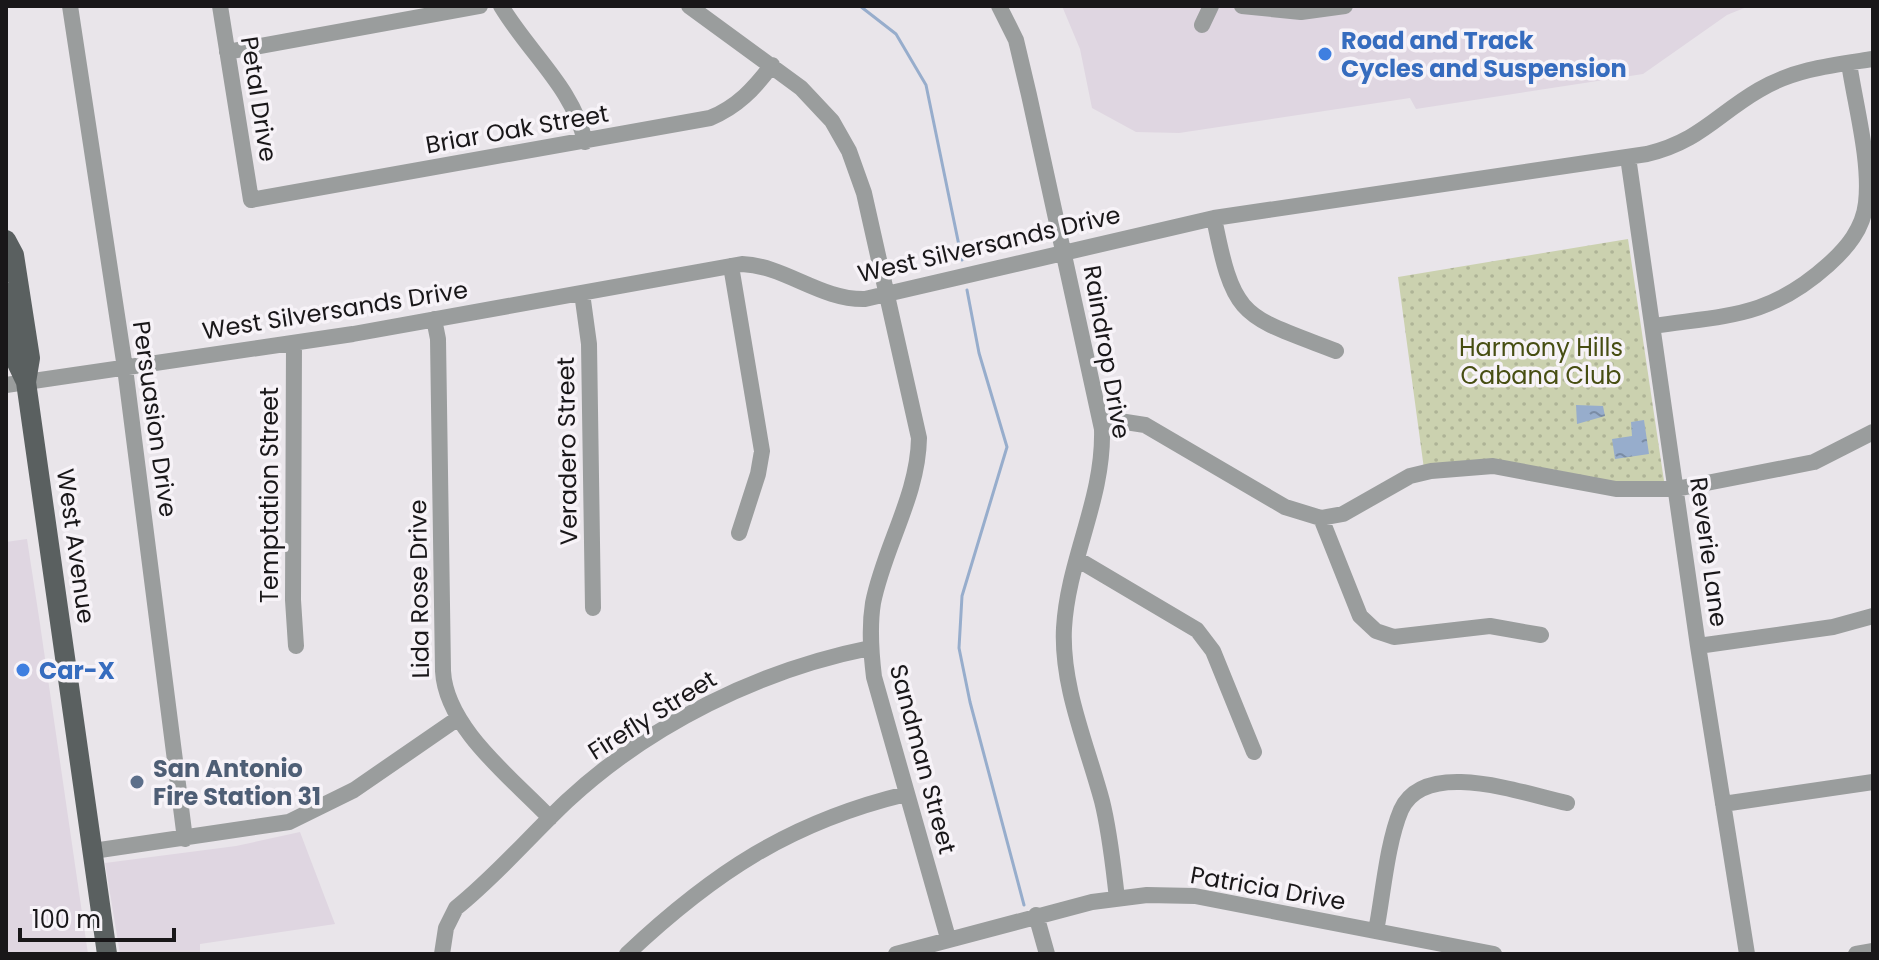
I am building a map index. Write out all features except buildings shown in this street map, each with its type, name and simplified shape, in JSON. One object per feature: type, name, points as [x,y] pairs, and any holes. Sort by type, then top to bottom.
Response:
[{"type":"main road","name":"West Avenue","points":[[6,240],[14,255],[30,358],[16,384]]},
{"type":"main road","name":"West Avenue","points":[[6,293],[16,361],[16,384],[93,851],[107,954]]},
{"type":"street","name":"Persuasion Drive","points":[[70,6],[125,368],[185,839]]},
{"type":"street","name":"Petal Drive","points":[[220,6],[251,200]]},
{"type":"street","points":[[227,52],[480,6]]},
{"type":"street","points":[[501,6],[539,63],[571,98],[580,116],[585,142]]},
{"type":"street","name":"Sandman Street","points":[[689,6],[772,65],[819,106],[849,151],[864,193],[917,420],[919,452],[914,479],[878,586],[870,648],[874,677],[948,938]]},
{"type":"street","name":"Raindrop Drive","points":[[999,6],[1016,40],[1100,418],[1099,482],[1077,559],[1064,627],[1066,668],[1103,804],[1117,898]]},
{"type":"street","points":[[1202,25],[1211,6]]},
{"type":"street","points":[[1242,6],[1301,12],[1345,6]]},
{"type":"street","name":"West Silversands Drive","points":[[16,384],[294,343],[731,266],[759,265],[777,270],[848,299],[887,294],[1214,218],[1664,150],[1695,137],[1744,100],[1778,80],[1816,67],[1873,59]]},
{"type":"street","points":[[1653,326],[1746,313],[1775,304],[1806,285],[1853,238],[1864,214],[1867,187],[1849,63]]},
{"type":"street","name":"Briar Oak Street","points":[[251,200],[585,142],[721,114],[749,94],[772,65]]},
{"type":"street","name":"Reverie Lane","points":[[1628,157],[1698,646],[1747,954]]},
{"type":"street","points":[[1214,218],[1225,274],[1238,301],[1273,328],[1336,351]]},
{"type":"street","points":[[731,266],[762,451],[739,533]]},
{"type":"street","name":"Veradero Street","points":[[582,293],[589,344],[593,608]]},
{"type":"street","name":"Lida Rose Drive","points":[[434,319],[439,354],[443,671],[447,699],[457,719],[550,818]]},
{"type":"street","name":"Temptation Street","points":[[294,343],[292,585],[296,646]]},
{"type":"street","points":[[1100,418],[1145,425],[1285,507],[1321,518],[1361,506],[1410,476],[1476,466],[1531,472],[1616,489],[1676,489],[1802,466],[1838,453],[1873,432]]},
{"type":"street","points":[[1321,518],[1360,616],[1376,631],[1394,637],[1490,626],[1541,635]]},
{"type":"street","points":[[1077,559],[1197,630],[1213,651],[1254,752]]},
{"type":"street","points":[[1698,646],[1833,627],[1873,616]]},
{"type":"street","name":"Firefly Street","points":[[442,954],[446,928],[456,908],[588,783],[642,743],[745,686],[841,654],[870,648]]},
{"type":"street","points":[[93,851],[264,828],[312,813],[354,790],[457,719]]},
{"type":"street","points":[[1376,931],[1401,809],[1423,786],[1438,781],[1460,781],[1567,803]]},
{"type":"street","points":[[1723,804],[1873,782]]},
{"type":"street","points":[[627,954],[688,899],[735,864],[803,828],[906,794]]},
{"type":"street","name":"Patricia Drive","points":[[896,954],[1036,915],[1117,898],[1195,896],[1494,954]]},
{"type":"street","points":[[1036,915],[1047,954]]},
{"type":"street","points":[[1856,954],[1873,951]]},
{"type":"shaded area","points":[[1062,6],[1749,6],[1727,15],[1643,74],[1416,109],[1410,98],[1179,133],[1136,132],[1092,108],[1080,49]]},
{"type":"shaded area","points":[[27,539],[88,954],[6,954],[6,542]]},
{"type":"shaded area","points":[[300,832],[335,924],[200,944],[200,954],[120,954],[105,863],[236,846]]},
{"type":"green space","name":"Harmony Hills Cabana Club","points":[[1628,239],[1664,481],[1632,486],[1550,469],[1424,469],[1398,277]]},
{"type":"water","points":[[1576,405],[1603,406],[1605,416],[1577,424]]},
{"type":"water","points":[[1644,420],[1649,454],[1615,459],[1612,439],[1632,436],[1631,422]]},
{"type":"waterway","points":[[860,6],[896,34],[926,85],[962,260]]},
{"type":"waterway","points":[[967,290],[979,353],[1007,447],[962,596],[959,648],[970,702],[1024,905]]},
{"type":"place","name":"Road and Track Cycles and Suspension","points":[[1325,54]]},
{"type":"place","name":"Car-X","points":[[23,670]]},
{"type":"place","name":"San Antonio Fire Station 31","points":[[137,782]]}]
